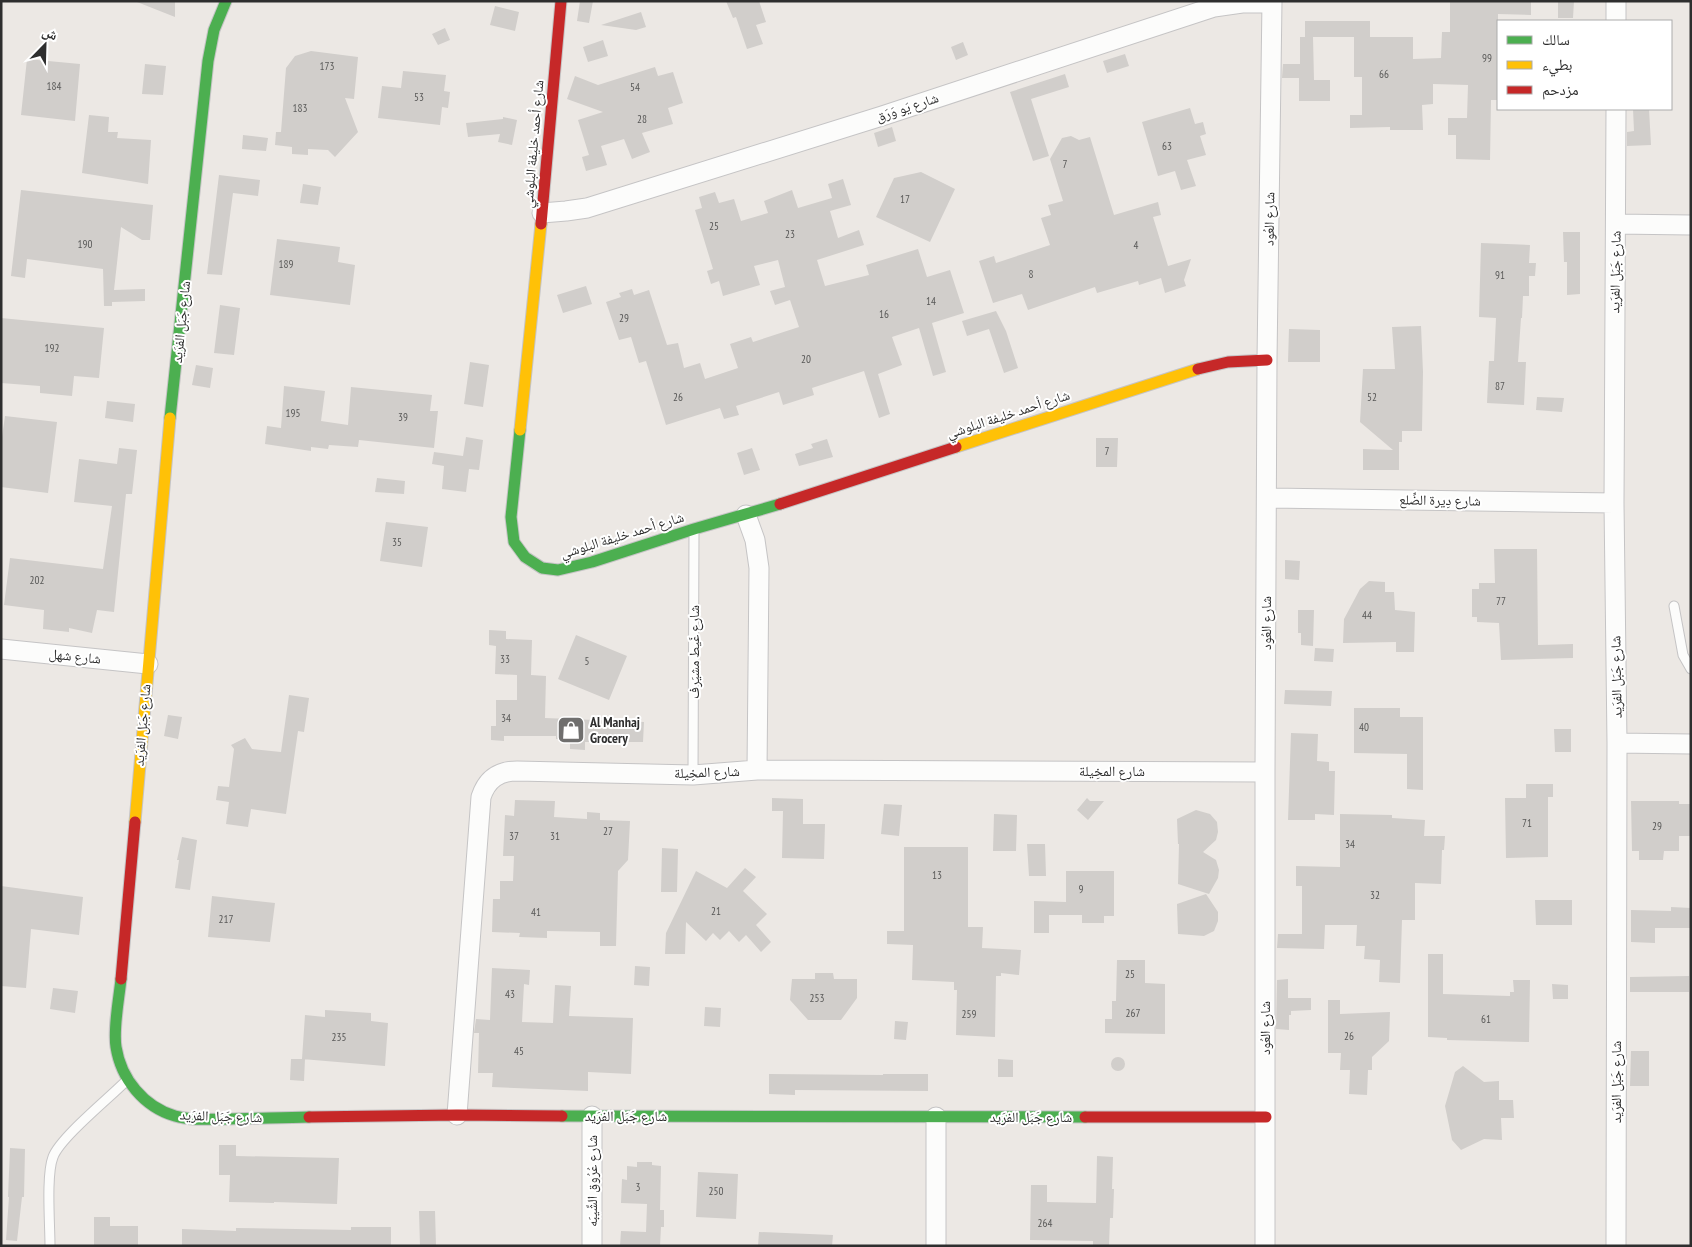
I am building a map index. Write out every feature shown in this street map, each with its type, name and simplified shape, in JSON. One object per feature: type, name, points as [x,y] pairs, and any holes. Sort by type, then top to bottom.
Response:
[{"type":"street","name":"شارع جَبَل الفرَيد","points":[[226,1],[220,11],[212,36],[208,61],[168,442],[116,1031],[119,1061],[127,1080],[139,1095],[158,1109],[177,1116],[202,1118],[456,1115],[1266,1118]]},
{"type":"street","name":"شارع أحمد خليفة البلوشي","points":[[561,1],[542,213],[511,517],[514,542],[524,557],[542,568],[558,570],[592,562],[746,515],[1208,366],[1228,362],[1267,360]]},
{"type":"street","points":[[1616,1],[1616,20]]},
{"type":"street","name":"شارع يَو وَرَق","points":[[542,213],[587,208],[882,116],[1214,7],[1242,3],[1272,2]]},
{"type":"street","name":"شارع العُود","points":[[1265,1246],[1266,498],[1272,2]]},
{"type":"street","name":"شارع جَبَل الفرَيد","points":[[1616,110],[1614,502],[1617,743],[1616,1246]]},
{"type":"street","points":[[1616,224],[1691,225]]},
{"type":"street","name":"شارع دِيرة الضِّلع","points":[[1266,498],[1614,502]]},
{"type":"street","points":[[746,515],[756,540],[759,568],[757,770]]},
{"type":"street","name":"شارع شهل","points":[[1,648],[148,664]]},
{"type":"street","points":[[1617,743],[1691,744]]},
{"type":"street","name":"شارع المخِيلة","points":[[456,1115],[480,806],[484,788],[498,774],[507,771],[693,774],[757,770],[1265,772]]},
{"type":"street","name":"شارع عُرُوق الشِّيبَه","points":[[592,1116],[592,1246]]},
{"type":"street","points":[[936,1117],[936,1246]]},
{"type":"lane","name":"شارع غَيط مشيَرف","points":[[693,774],[694,530]]},
{"type":"lane","points":[[1674,606],[1683,655],[1691,669]]},
{"type":"lane","points":[[50,1246],[50,1171],[53,1156],[61,1143],[127,1080]]},
{"type":"building","points":[[175,1],[175,17],[137,2]]},
{"type":"building","points":[[580,1],[593,1],[589,23],[577,21]]},
{"type":"building","points":[[726,1],[759,1],[766,22],[756,25],[763,44],[747,49],[736,17],[733,18]]},
{"type":"building","points":[[1450,1],[1531,1],[1531,15],[1498,14],[1497,100],[1491,100],[1490,160],[1456,159],[1456,135],[1448,135],[1448,118],[1467,118],[1468,85],[1433,84],[1433,104],[1422,105],[1423,130],[1390,130],[1390,127],[1350,128],[1350,115],[1362,115],[1362,77],[1354,77],[1354,37],[1313,37],[1314,80],[1330,80],[1330,101],[1299,101],[1299,78],[1282,78],[1283,64],[1300,64],[1300,37],[1305,37],[1305,21],[1370,21],[1370,37],[1413,37],[1413,59],[1441,58],[1442,32],[1450,32]]},
{"type":"building","points":[[1558,1],[1574,1],[1573,18],[1558,18]]},
{"type":"building","points":[[495,6],[519,12],[515,31],[490,25]]},
{"type":"building","points":[[641,12],[646,27],[636,30],[601,25]]},
{"type":"building","points":[[445,28],[450,40],[438,45],[432,34]]},
{"type":"building","points":[[603,40],[608,56],[588,62],[583,47]]},
{"type":"building","points":[[963,42],[968,55],[956,60],[951,47]]},
{"type":"building","points":[[311,51],[358,57],[354,99],[345,98],[358,132],[335,157],[328,150],[308,149],[308,155],[292,154],[292,147],[275,145],[276,132],[281,132],[286,68],[295,56]]},
{"type":"building","points":[[1125,54],[1129,66],[1107,73],[1103,61]]},
{"type":"building","points":[[27,59],[80,64],[75,121],[21,115]]},
{"type":"building","points":[[145,64],[166,66],[163,95],[142,94]]},
{"type":"building","points":[[655,67],[658,76],[673,72],[683,103],[668,108],[673,124],[642,133],[650,152],[632,159],[624,139],[601,146],[607,165],[586,171],[582,157],[589,155],[578,120],[603,112],[567,99],[575,76],[598,85]]},
{"type":"building","points":[[403,71],[446,75],[444,91],[450,92],[448,108],[442,107],[440,125],[378,118],[382,86],[401,88]]},
{"type":"building","points":[[1065,74],[1069,87],[1031,99],[1049,156],[1033,161],[1010,92]]},
{"type":"building","points":[[1190,108],[1195,124],[1203,122],[1206,134],[1200,136],[1206,155],[1187,160],[1196,186],[1181,190],[1175,171],[1158,176],[1142,122]]},
{"type":"building","points":[[1633,110],[1649,110],[1651,145],[1627,146],[1627,132],[1634,131]]},
{"type":"building","points":[[89,115],[109,117],[108,132],[118,132],[117,138],[151,140],[148,184],[82,173]]},
{"type":"building","points":[[503,117],[517,120],[512,145],[498,142],[500,134],[468,137],[466,123],[503,119]]},
{"type":"building","points":[[892,127],[896,141],[878,147],[874,133]]},
{"type":"building","points":[[243,135],[268,138],[266,151],[242,149]]},
{"type":"building","points":[[1071,136],[1079,140],[1090,137],[1114,215],[1158,202],[1161,215],[1153,217],[1168,266],[1191,259],[1184,280],[1186,286],[1165,293],[1161,278],[1139,285],[1138,281],[1097,293],[1095,287],[1028,310],[1022,294],[993,303],[979,261],[994,256],[996,263],[1050,245],[1041,218],[1051,215],[1048,205],[1063,201],[1050,159],[1062,138]]},
{"type":"building","points":[[921,172],[955,189],[930,242],[876,217],[894,178]]},
{"type":"building","points":[[219,175],[260,180],[258,196],[233,193],[222,275],[207,274]]},
{"type":"building","points":[[843,179],[851,205],[830,211],[838,238],[859,230],[864,245],[817,260],[825,286],[869,275],[866,265],[918,249],[927,277],[950,270],[964,313],[932,323],[946,372],[933,376],[919,328],[892,337],[902,365],[878,374],[890,414],[879,418],[864,371],[812,388],[814,395],[783,405],[779,392],[736,406],[739,415],[724,419],[720,408],[666,425],[646,361],[639,363],[631,337],[619,340],[606,302],[621,297],[619,293],[632,289],[634,295],[649,290],[667,345],[678,343],[684,368],[700,363],[705,379],[738,368],[730,344],[751,337],[753,342],[799,327],[790,300],[775,305],[770,291],[785,287],[778,260],[754,266],[760,285],[723,296],[719,281],[711,284],[707,271],[713,269],[695,210],[702,208],[699,197],[715,192],[719,203],[734,199],[741,221],[768,213],[764,201],[792,190],[798,208],[832,198],[828,184]]},
{"type":"building","points":[[303,184],[321,187],[318,205],[300,203]]},
{"type":"building","points":[[21,190],[153,205],[150,240],[142,240],[121,227],[114,290],[145,289],[145,301],[112,302],[112,306],[104,306],[103,269],[27,259],[25,278],[11,276]]},
{"type":"building","points":[[1563,232],[1580,232],[1580,294],[1567,295],[1567,262],[1564,262]]},
{"type":"building","points":[[277,239],[340,247],[338,262],[355,265],[350,305],[270,295]]},
{"type":"building","points":[[1481,243],[1530,245],[1529,263],[1536,263],[1535,276],[1529,276],[1529,296],[1523,296],[1521,318],[1518,362],[1526,362],[1524,405],[1487,403],[1489,361],[1494,361],[1496,318],[1479,317]]},
{"type":"building","points":[[586,286],[592,304],[563,313],[557,295]]},
{"type":"building","points":[[220,305],[240,308],[234,355],[214,353]]},
{"type":"building","points":[[996,311],[1006,331],[1018,368],[1004,373],[989,329],[967,336],[962,321]]},
{"type":"building","points":[[1,318],[104,328],[99,378],[74,376],[72,396],[40,393],[40,386],[1,383]]},
{"type":"building","points":[[1421,326],[1423,372],[1422,431],[1402,431],[1402,442],[1399,442],[1399,470],[1363,470],[1363,449],[1393,450],[1360,422],[1363,369],[1395,369],[1392,327]]},
{"type":"building","points":[[1289,329],[1320,330],[1320,362],[1288,362]]},
{"type":"building","points":[[470,362],[489,365],[483,407],[464,404]]},
{"type":"building","points":[[196,365],[213,368],[210,388],[192,385]]},
{"type":"building","points":[[284,386],[325,391],[321,421],[348,425],[351,387],[432,395],[430,411],[438,411],[434,448],[359,440],[358,447],[329,445],[328,449],[311,447],[311,451],[265,444],[267,426],[281,428]]},
{"type":"building","points":[[1537,397],[1564,398],[1562,412],[1536,410]]},
{"type":"building","points":[[107,401],[135,404],[133,422],[105,418]]},
{"type":"building","points":[[5,416],[57,422],[48,493],[1,487],[1,444]]},
{"type":"building","points":[[466,437],[483,440],[479,470],[469,469],[466,492],[442,489],[444,466],[432,464],[434,452],[463,456]]},
{"type":"building","points":[[1096,438],[1118,438],[1117,467],[1096,467]]},
{"type":"building","points":[[827,439],[833,457],[799,466],[795,454],[813,448],[811,444]]},
{"type":"building","points":[[119,448],[137,450],[132,494],[126,494],[114,612],[97,610],[92,633],[69,628],[69,632],[43,629],[44,610],[4,605],[10,558],[103,569],[112,506],[74,502],[79,459],[117,464]]},
{"type":"building","points":[[752,448],[760,470],[744,475],[737,453]]},
{"type":"building","points":[[377,478],[405,481],[404,494],[375,492]]},
{"type":"building","points":[[386,522],[428,527],[422,567],[380,561]]},
{"type":"building","points":[[1494,549],[1537,549],[1538,645],[1573,644],[1573,658],[1501,660],[1499,623],[1477,622],[1477,617],[1472,617],[1472,589],[1479,589],[1479,583],[1495,583]]},
{"type":"building","points":[[1285,560],[1300,561],[1299,580],[1285,579]]},
{"type":"building","points":[[1369,581],[1385,582],[1385,592],[1394,592],[1395,610],[1415,612],[1414,652],[1396,652],[1396,642],[1343,643],[1344,619],[1360,589]]},
{"type":"building","points":[[1298,610],[1314,610],[1313,646],[1301,645],[1301,633],[1298,633]]},
{"type":"building","points":[[489,630],[506,631],[506,639],[532,640],[531,675],[546,676],[545,718],[644,722],[643,742],[585,742],[585,750],[570,749],[570,740],[556,739],[556,736],[504,736],[504,741],[491,740],[491,726],[496,726],[496,700],[517,700],[517,675],[495,674],[496,646],[489,645]]},
{"type":"building","points":[[576,635],[627,656],[609,700],[558,679]]},
{"type":"building","points":[[1315,648],[1334,649],[1333,662],[1314,661]]},
{"type":"building","points":[[1285,690],[1332,691],[1331,706],[1284,704]]},
{"type":"building","points":[[289,695],[309,698],[304,732],[298,731],[286,814],[251,809],[248,827],[226,824],[229,802],[216,800],[218,786],[229,787],[234,749],[231,745],[245,738],[252,749],[281,752]]},
{"type":"building","points":[[1354,708],[1400,708],[1400,717],[1423,717],[1423,790],[1407,789],[1407,754],[1354,753]]},
{"type":"building","points":[[168,715],[182,717],[178,739],[164,736]]},
{"type":"building","points":[[1554,729],[1571,729],[1571,752],[1555,752]]},
{"type":"building","points":[[1291,733],[1318,734],[1317,761],[1329,762],[1329,771],[1335,771],[1334,815],[1315,814],[1315,820],[1288,820]]},
{"type":"building","points":[[1526,784],[1553,784],[1553,797],[1548,797],[1548,857],[1506,858],[1505,798],[1526,798]]},
{"type":"building","points":[[772,798],[803,799],[803,824],[825,824],[824,859],[782,858],[783,811],[772,811]]},
{"type":"building","points":[[1087,798],[1090,801],[1104,801],[1088,820],[1077,810]]},
{"type":"building","points":[[515,800],[555,801],[554,817],[587,819],[587,812],[600,813],[600,820],[630,821],[628,860],[618,871],[616,946],[600,946],[600,932],[547,931],[547,938],[519,937],[520,933],[492,932],[493,899],[500,899],[500,881],[513,881],[514,856],[503,856],[505,815],[514,816]]},
{"type":"building","points":[[1631,801],[1679,801],[1679,804],[1691,804],[1691,836],[1679,836],[1679,851],[1664,851],[1663,860],[1639,860],[1639,851],[1632,851]]},
{"type":"building","points":[[884,804],[902,805],[899,836],[881,834]]},
{"type":"building","points":[[1196,810],[1210,814],[1217,822],[1218,832],[1216,840],[1203,852],[1216,860],[1219,870],[1218,878],[1209,894],[1178,884],[1179,844],[1177,819]]},
{"type":"building","points":[[994,814],[1017,815],[1016,851],[993,851]]},
{"type":"building","points":[[1340,814],[1392,815],[1392,818],[1425,820],[1424,836],[1445,836],[1444,850],[1442,850],[1441,884],[1415,883],[1415,920],[1402,920],[1400,983],[1379,982],[1380,960],[1364,959],[1365,946],[1356,946],[1357,925],[1325,925],[1324,949],[1277,948],[1278,934],[1302,934],[1302,886],[1296,886],[1296,866],[1340,867]]},
{"type":"building","points":[[182,837],[197,840],[190,890],[175,888],[179,860],[177,860]]},
{"type":"building","points":[[1027,844],[1045,844],[1046,876],[1029,876]]},
{"type":"building","points":[[904,847],[968,847],[968,927],[983,927],[982,948],[1021,950],[1019,975],[1001,973],[1001,976],[996,976],[995,1037],[956,1035],[957,990],[954,990],[954,982],[912,980],[913,945],[887,944],[887,931],[904,931]]},
{"type":"building","points":[[662,848],[678,849],[677,892],[661,892]]},
{"type":"building","points":[[745,868],[756,877],[743,891],[767,914],[756,925],[771,942],[761,952],[746,935],[739,942],[729,931],[720,940],[713,933],[706,941],[686,922],[685,954],[665,954],[666,933],[696,871],[727,888]]},
{"type":"building","points":[[1066,871],[1114,871],[1114,916],[1104,916],[1104,923],[1082,923],[1082,915],[1049,915],[1049,933],[1034,933],[1034,901],[1066,902]]},
{"type":"building","points":[[1,886],[83,897],[79,935],[31,929],[26,988],[1,986]]},
{"type":"building","points":[[1206,894],[1218,912],[1218,921],[1214,931],[1204,936],[1178,934],[1177,904]]},
{"type":"building","points":[[212,896],[275,903],[270,942],[208,937]]},
{"type":"building","points":[[1535,900],[1572,900],[1572,925],[1536,925]]},
{"type":"building","points":[[1671,907],[1691,908],[1691,928],[1655,928],[1655,943],[1631,942],[1631,910],[1671,911]]},
{"type":"building","points":[[1428,954],[1443,954],[1443,994],[1510,996],[1510,992],[1514,992],[1513,980],[1530,980],[1529,1042],[1447,1040],[1447,1038],[1428,1037]]},
{"type":"building","points":[[1117,960],[1145,960],[1145,983],[1165,984],[1165,1034],[1105,1033],[1105,1019],[1112,1019],[1112,1001],[1116,1001]]},
{"type":"building","points":[[635,966],[650,967],[649,986],[634,985]]},
{"type":"building","points":[[492,968],[530,970],[529,985],[524,984],[522,1022],[553,1023],[555,985],[571,986],[569,1016],[633,1018],[631,1074],[588,1072],[588,1091],[492,1087],[493,1073],[478,1073],[479,1033],[474,1033],[476,1019],[490,1020]]},
{"type":"building","points":[[815,973],[833,973],[834,979],[857,979],[857,998],[841,1020],[808,1020],[790,1000],[792,979],[815,979]]},
{"type":"building","points":[[1689,976],[1689,992],[1630,992],[1630,977]]},
{"type":"building","points":[[1288,979],[1288,998],[1311,998],[1311,1010],[1291,1011],[1291,1015],[1289,1015],[1289,1030],[1276,1029],[1277,980]]},
{"type":"building","points":[[1552,984],[1568,985],[1568,999],[1553,999]]},
{"type":"building","points":[[53,988],[78,991],[75,1013],[50,1009]]},
{"type":"building","points":[[1328,1000],[1340,1000],[1340,1014],[1390,1012],[1389,1041],[1372,1057],[1372,1070],[1368,1070],[1367,1095],[1349,1094],[1350,1070],[1340,1070],[1341,1053],[1328,1053]]},
{"type":"building","points":[[705,1007],[721,1008],[720,1027],[704,1026]]},
{"type":"building","points":[[325,1010],[371,1013],[371,1021],[388,1023],[385,1066],[302,1059],[305,1015],[325,1017]]},
{"type":"building","points":[[895,1021],[908,1022],[906,1040],[894,1039]]},
{"type":"building","points":[[1631,1051],[1649,1051],[1649,1086],[1630,1086]]},
{"type":"building","points":[[1118,1057],[1123,1059],[1125,1064],[1123,1069],[1118,1071],[1113,1069],[1111,1064],[1113,1059]]},
{"type":"building","points":[[291,1059],[305,1059],[304,1081],[290,1080]]},
{"type":"building","points":[[998,1059],[1013,1060],[1013,1077],[998,1077]]},
{"type":"building","points":[[1463,1066],[1484,1082],[1499,1081],[1499,1100],[1513,1100],[1514,1118],[1501,1118],[1502,1140],[1484,1139],[1461,1150],[1452,1140],[1445,1106],[1455,1072]]},
{"type":"building","points":[[769,1074],[928,1074],[928,1091],[795,1090],[795,1095],[769,1094]]},
{"type":"building","points":[[219,1145],[236,1145],[236,1156],[339,1158],[337,1204],[229,1202],[230,1175],[219,1175]]},
{"type":"building","points":[[10,1148],[25,1149],[24,1197],[22,1197],[17,1241],[6,1240]]},
{"type":"building","points":[[1097,1156],[1113,1157],[1113,1218],[1110,1218],[1109,1246],[1093,1246],[1093,1241],[1030,1240],[1031,1185],[1047,1185],[1047,1202],[1096,1203]]},
{"type":"building","points":[[637,1162],[652,1162],[652,1165],[661,1166],[660,1210],[664,1210],[664,1227],[661,1227],[660,1246],[620,1246],[621,1231],[646,1232],[647,1204],[621,1203],[622,1179],[627,1180],[627,1166],[637,1167]]},
{"type":"building","points":[[698,1172],[738,1174],[736,1219],[696,1217]]},
{"type":"building","points":[[419,1211],[435,1211],[436,1246],[420,1246]]},
{"type":"building","points":[[94,1217],[110,1217],[110,1226],[138,1226],[138,1246],[94,1246]]},
{"type":"building","points":[[351,1227],[391,1227],[391,1246],[182,1246],[182,1229],[236,1231],[236,1228],[351,1230]]},
{"type":"building","points":[[759,1232],[833,1235],[832,1246],[758,1246]]},
{"type":"traffic: fast","points":[[170,418],[208,61],[214,30],[226,1]]},
{"type":"traffic: fast","points":[[520,430],[511,517],[514,542],[525,557],[542,568],[558,570],[592,562],[780,504]]},
{"type":"traffic: fast","points":[[121,979],[115,1031],[119,1059],[129,1081],[144,1099],[153,1106],[181,1118],[195,1119],[309,1117]]},
{"type":"traffic: fast","points":[[562,1116],[1085,1117]]},
{"type":"traffic: slow","points":[[520,430],[541,224]]},
{"type":"traffic: slow","points":[[956,447],[1198,369]]},
{"type":"traffic: slow","points":[[135,822],[170,418]]},
{"type":"traffic: jam","points":[[541,224],[561,1]]},
{"type":"traffic: jam","points":[[1198,369],[1228,362],[1267,360]]},
{"type":"traffic: jam","points":[[780,504],[956,447]]},
{"type":"traffic: jam","points":[[121,979],[135,822]]},
{"type":"traffic: jam","points":[[309,1117],[562,1116]]},
{"type":"traffic: jam","points":[[1085,1117],[1266,1117]]},
{"type":"place","name":"Al Manhaj Grocery","points":[[571,730]]}]
